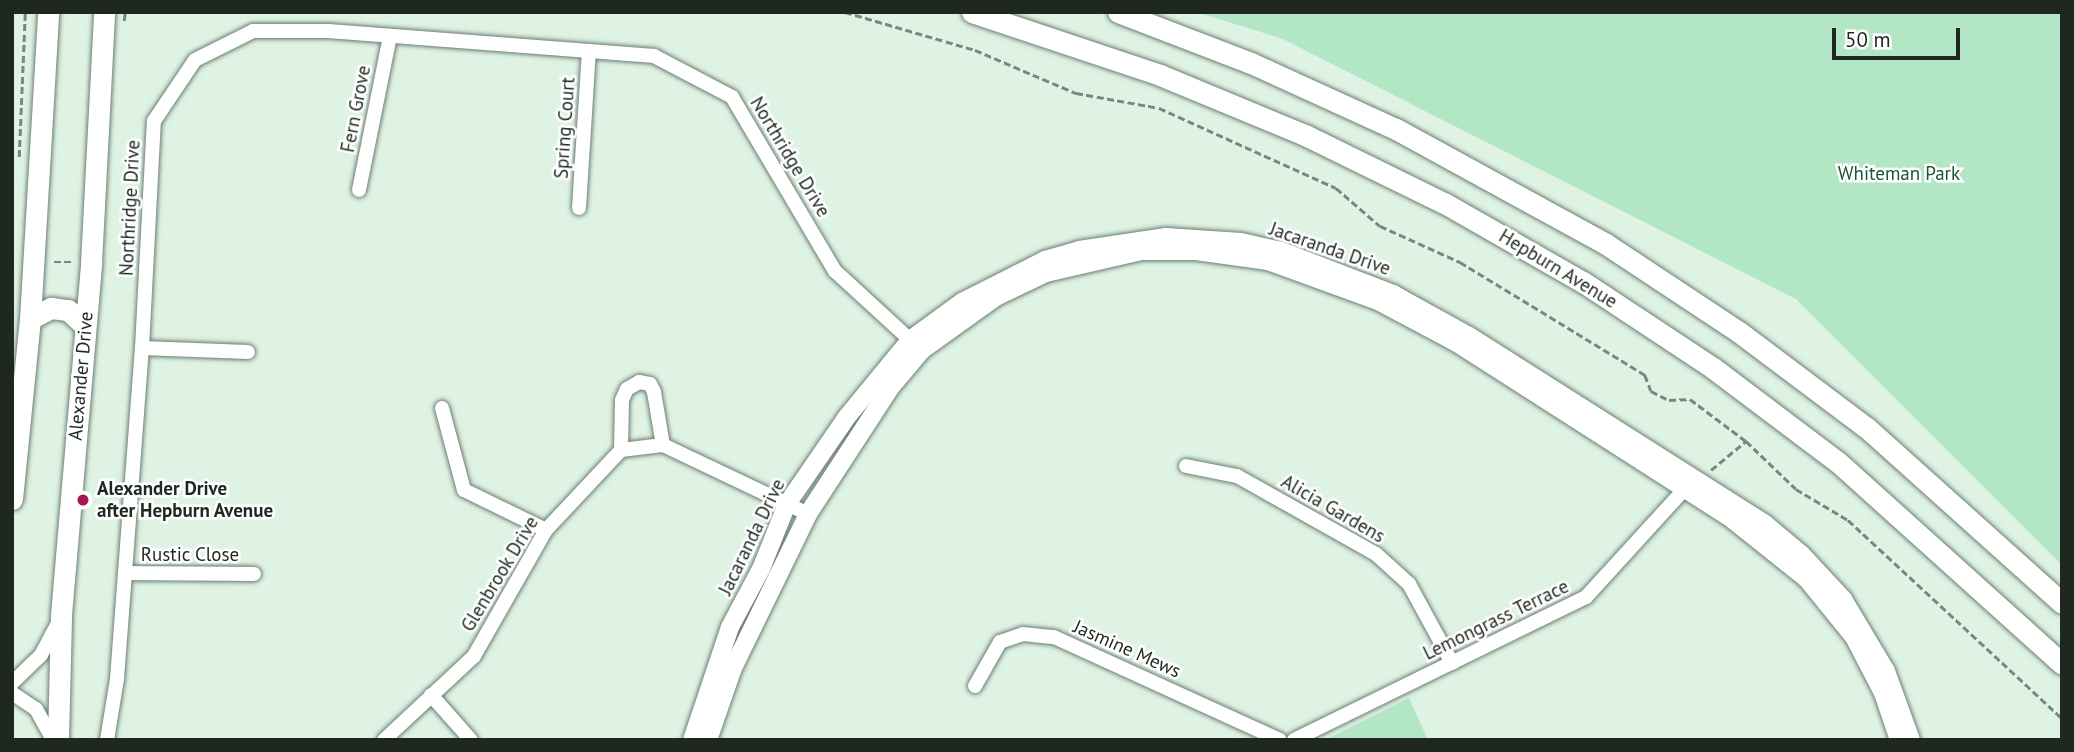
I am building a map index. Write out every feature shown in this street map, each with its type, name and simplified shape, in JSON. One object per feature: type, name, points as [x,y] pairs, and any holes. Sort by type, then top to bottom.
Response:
[{"type":"main road","points":[[12,499],[30,319],[48,12]]},
{"type":"main road","name":"Alexander Drive","points":[[55,740],[61,615],[85,326],[104,12]]},
{"type":"main road","name":"Hepburn Avenue","points":[[972,12],[1148,70],[1306,135],[1446,204],[1583,282],[1713,368],[1839,463],[2062,663]]},
{"type":"main road","points":[[1118,12],[1251,63],[1384,123],[1606,244],[1739,332],[1867,428],[2062,603]]},
{"type":"main road","points":[[30,319],[51,308],[68,310],[85,326]]},
{"type":"street","name":"Northridge Drive","points":[[107,740],[125,573],[142,348],[154,121],[195,60],[253,31],[390,36],[654,56],[732,97],[835,271],[916,345]]},
{"type":"street","name":"Fern Grove","points":[[359,190],[390,36]]},
{"type":"street","name":"Spring Court","points":[[579,208],[589,51]]},
{"type":"street","name":"Jacaranda Drive","points":[[692,740],[730,627],[761,569],[787,504],[852,410],[916,345],[996,297],[1046,273],[1100,257],[1196,251],[1268,261],[1378,301],[1457,343],[1689,484],[1765,524],[1801,554],[1843,599],[1886,671],[1910,740]]},
{"type":"street","name":"Jacaranda Drive","points":[[708,740],[733,668],[808,514],[916,345]]},
{"type":"street","points":[[142,348],[248,352]]},
{"type":"street","points":[[663,445],[654,392],[650,384],[639,383],[627,389],[622,400],[621,450],[663,445],[808,514]]},
{"type":"street","points":[[442,408],[464,489],[546,530]]},
{"type":"street","name":"Glenbrook Drive","points":[[384,740],[474,656],[546,530],[621,450]]},
{"type":"street","name":"Alicia Gardens","points":[[1186,466],[1237,476],[1376,554],[1409,584],[1452,663]]},
{"type":"street","name":"Jacaranda Drive","points":[[1689,484],[1760,538],[1807,579],[1854,637],[1883,693],[1899,740]]},
{"type":"street","name":"Lemongrass Terrace","points":[[1294,740],[1586,597],[1689,484]]},
{"type":"street","name":"Rustic Close","points":[[125,573],[254,574]]},
{"type":"street","points":[[12,683],[41,655],[61,615]]},
{"type":"street","name":"Jasmine Mews","points":[[975,686],[1000,642],[1023,634],[1054,637],[1280,740]]},
{"type":"street","points":[[12,693],[36,709],[55,740]]},
{"type":"street","points":[[431,695],[471,740]]},
{"type":"path","points":[[845,12],[975,50],[1076,93],[1159,108],[1336,188],[1380,226],[1460,262],[1549,313],[1645,374],[1651,391],[1669,401],[1690,399],[1746,441],[1796,489],[1848,520],[2062,718]]},
{"type":"path","points":[[1689,484],[1704,478],[1746,441]]},
{"type":"green space","name":"Whiteman Park","points":[[1196,12],[2062,12],[2062,565],[1796,299],[1283,39]]},
{"type":"green space","points":[[1409,698],[1428,740],[1325,740]]},
{"type":"place","name":"Alexander Drive after Hepburn Avenue","points":[[83,500]]}]
